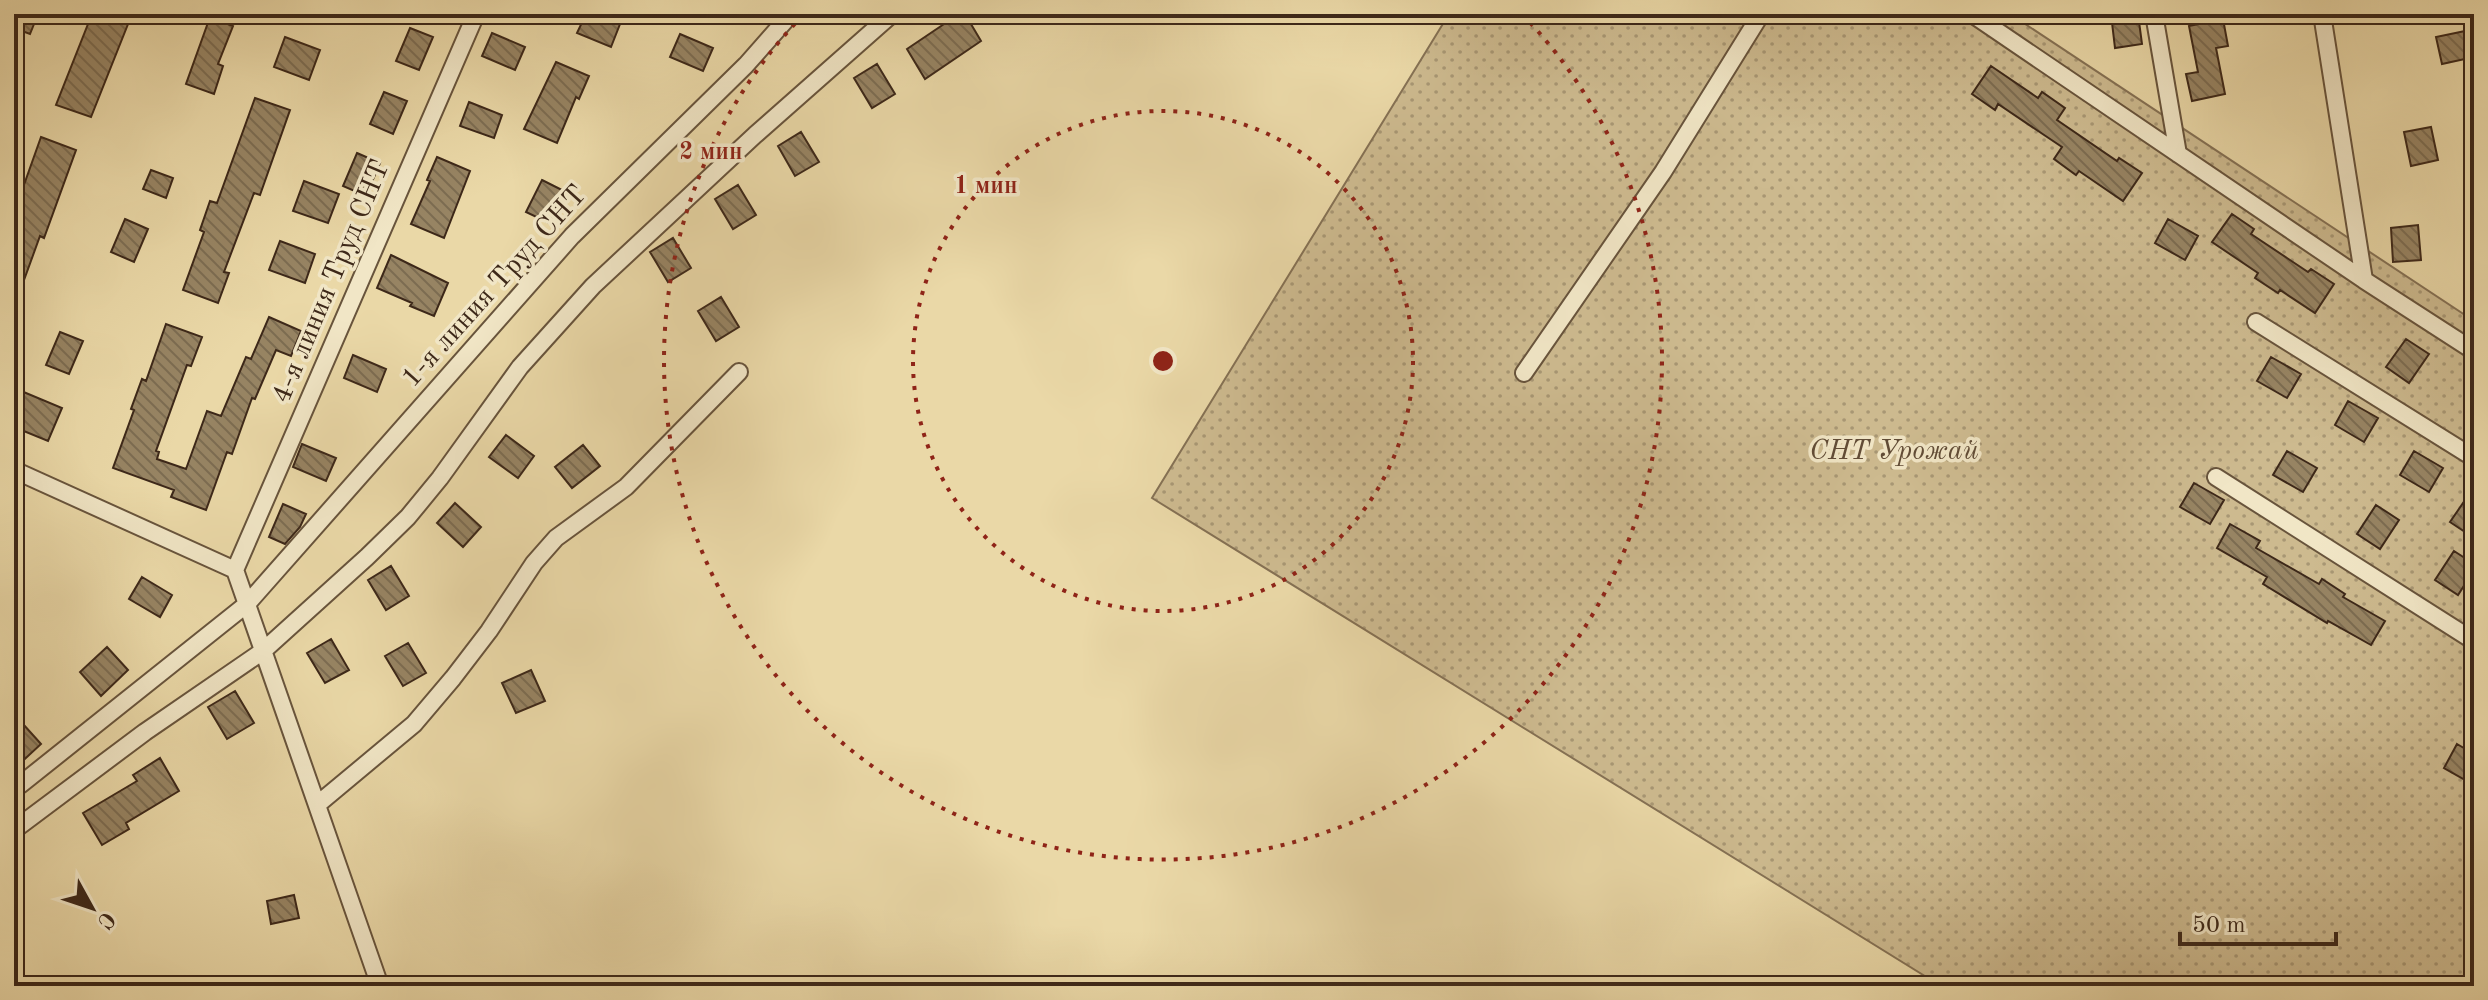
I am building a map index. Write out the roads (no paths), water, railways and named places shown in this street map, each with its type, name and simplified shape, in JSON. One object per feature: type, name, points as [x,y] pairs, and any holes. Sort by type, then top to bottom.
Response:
[{"type":"street","name":"1-я линия Труд СНТ","points":[[20,785],[247,604],[572,236],[746,65],[791,14]]},
{"type":"street","points":[[14,830],[145,732],[263,651],[408,517],[520,367],[593,286],[755,135],[892,14]]},
{"type":"street","points":[[1524,373],[1663,172],[1761,14]]},
{"type":"street","points":[[1972,14],[2474,351]]},
{"type":"street","points":[[2154,14],[2178,154]]},
{"type":"street","points":[[2322,14],[2364,280]]},
{"type":"street","name":"4-я линия Труд СНТ","points":[[235,570],[474,15]]},
{"type":"street","points":[[2256,322],[2474,458]]},
{"type":"street","points":[[318,804],[414,724],[471,655],[534,563],[556,538],[626,487],[739,372]]},
{"type":"street","points":[[14,470],[235,570],[380,986]]},
{"type":"street","points":[[2216,477],[2474,641]]},
{"type":"park label","name":"СНТ Урожай","points":[[1894,452]]}]
